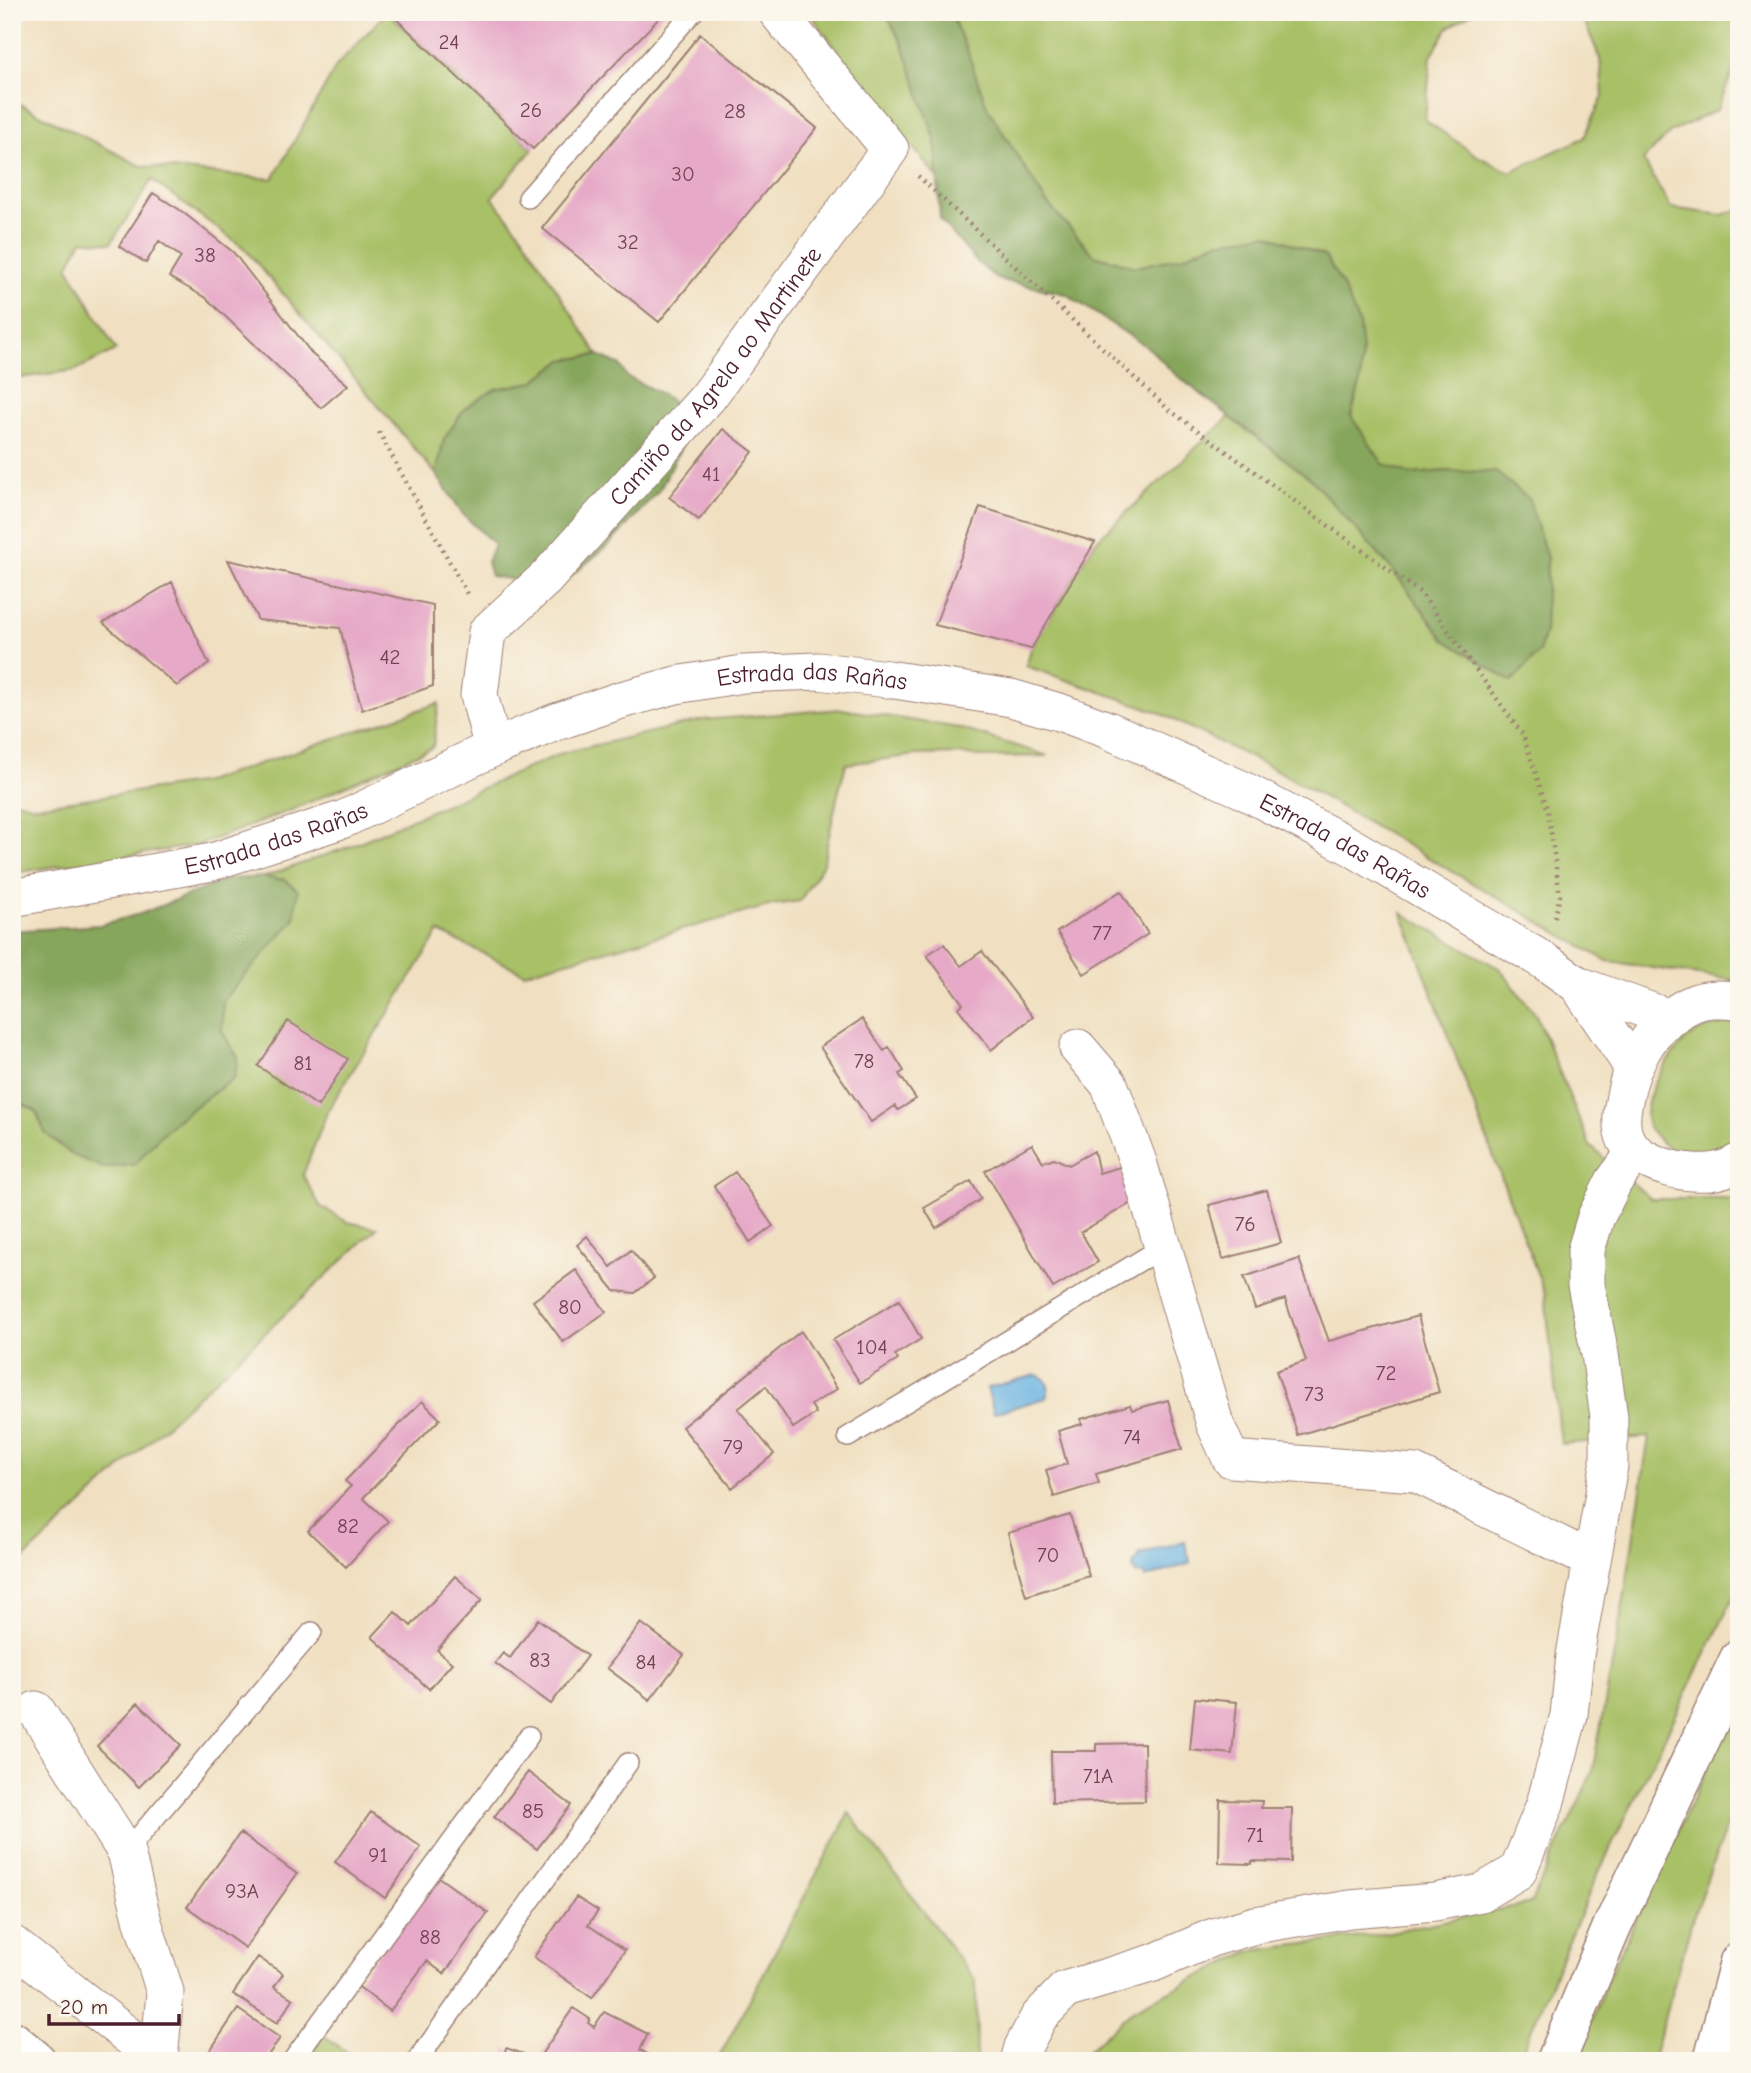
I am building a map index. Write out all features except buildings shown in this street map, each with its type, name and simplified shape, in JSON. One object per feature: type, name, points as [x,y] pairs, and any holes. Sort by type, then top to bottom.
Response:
[{"type":"highway","points":[[1556,2061],[1612,1927],[1739,1659]]},
{"type":"highway","points":[[1713,2061],[1739,1962]]},
{"type":"highway","points":[[12,2040],[37,2061]]},
{"type":"street","points":[[777,12],[890,149]]},
{"type":"street","name":"Camiño da Agrela ao Martinete","points":[[487,632],[546,578],[708,397],[890,149]]},
{"type":"street","points":[[487,632],[479,695],[493,748]]},
{"type":"street","name":"Estrada das Rañas","points":[[12,898],[212,862],[344,819],[493,748],[556,722],[621,700],[676,685],[743,674],[818,671],[1011,698],[1108,730],[1241,789],[1350,846],[1544,961],[1578,985],[1669,1018]]},
{"type":"street","name":"Estrada das Rañas","points":[[1578,985],[1632,1066]]},
{"type":"street","points":[[1739,1000],[1716,998],[1693,1003],[1669,1018],[1649,1038],[1632,1066],[1622,1111],[1623,1134],[1635,1152],[1662,1167],[1695,1173],[1726,1170],[1739,1162]]},
{"type":"street","points":[[1078,1048],[1109,1084],[1138,1162],[1215,1424],[1231,1458],[1415,1473],[1591,1560]]},
{"type":"street","points":[[1019,2061],[1023,2047],[1039,2017],[1065,1990],[1153,1963],[1211,1938],[1255,1925],[1316,1914],[1435,1902],[1481,1893],[1518,1871],[1545,1804],[1569,1715],[1575,1655],[1608,1466],[1609,1417],[1586,1285],[1586,1250],[1596,1217],[1614,1181],[1635,1152]]},
{"type":"street","points":[[36,1710],[126,1852],[143,1922],[165,1992],[160,2060]]},
{"type":"street","points":[[12,1944],[160,2060]]},
{"type":"lane","points":[[528,198],[693,12]]},
{"type":"lane","points":[[848,1437],[1163,1247]]},
{"type":"lane","points":[[126,1852],[312,1632]]},
{"type":"lane","points":[[292,2061],[529,1736]]},
{"type":"lane","points":[[417,2061],[628,1763]]},
{"type":"path","points":[[890,149],[1168,409],[1420,593],[1523,735],[1548,811],[1560,896],[1544,961]]},
{"type":"path","points":[[379,432],[487,632]]},
{"type":"green space","points":[[387,12],[533,149],[492,197],[522,235],[598,355],[563,360],[533,382],[495,389],[444,439],[436,474],[244,248],[152,180],[111,243],[82,240],[68,267],[116,350],[76,370],[12,379],[12,100],[141,166],[273,179],[337,65]]},
{"type":"green space","points":[[809,12],[885,12],[921,91],[936,145],[938,178],[877,104]]},
{"type":"green space","points":[[885,12],[950,12],[987,107],[1046,202],[1094,255],[1136,267],[1182,257],[1216,242],[1266,234],[1325,256],[1343,286],[1359,324],[1362,351],[1360,384],[1351,416],[1383,464],[1411,474],[1445,471],[1496,472],[1529,499],[1547,558],[1545,632],[1539,652],[1512,682],[1445,640],[1391,568],[1311,479],[1175,374],[1150,349],[1066,294],[997,279],[976,261],[940,219],[936,142],[903,45]]},
{"type":"green space","points":[[950,12],[1473,12],[1448,28],[1431,56],[1425,120],[1479,157],[1510,172],[1584,138],[1603,96],[1600,58],[1585,23],[1573,12],[1739,12],[1739,66],[1735,66],[1717,110],[1671,132],[1643,160],[1671,208],[1723,215],[1739,209],[1739,981],[1607,961],[1280,772],[1156,711],[1026,666],[1031,649],[1095,542],[1229,417],[1311,479],[1391,568],[1445,640],[1539,652],[1545,632],[1547,558],[1445,471],[1411,474],[1382,464],[1351,416],[1360,384],[1362,351],[1216,242],[1182,257],[1136,267],[1094,255],[1046,202],[987,107]]},
{"type":"green space","points":[[598,355],[620,365],[627,377],[679,406],[683,444],[660,489],[610,544],[563,582],[538,587],[491,576],[487,562],[494,544],[463,514],[436,474],[444,439],[465,408],[495,389],[533,382],[563,360]]},
{"type":"green space","points":[[439,703],[433,747],[294,809],[199,845],[12,873],[12,800],[35,806],[205,782]]},
{"type":"green space","points":[[842,709],[959,728],[1048,756],[917,755],[846,764],[823,864],[800,901],[772,905],[524,973],[439,932],[328,1110],[303,1175],[320,1206],[347,1222],[377,1228],[12,1570],[12,1099],[36,1111],[45,1133],[72,1155],[104,1168],[136,1164],[169,1127],[234,1079],[238,1058],[222,1031],[223,999],[294,920],[297,891],[286,880],[264,877],[351,846],[562,753],[702,720]]},
{"type":"green space","points":[[264,877],[286,880],[298,891],[294,920],[223,1000],[222,1031],[238,1058],[234,1078],[169,1127],[136,1164],[104,1168],[72,1155],[45,1133],[36,1111],[12,1099],[12,931],[100,925],[143,913],[228,879]]},
{"type":"green space","points":[[1402,913],[1500,969],[1536,1015],[1590,1146],[1651,1199],[1739,1199],[1739,1586],[1593,1884],[1518,2061],[1077,2061],[1134,2009],[1250,1951],[1375,1935],[1531,1903],[1592,1773],[1624,1599],[1649,1437],[1561,1444],[1545,1294]]},
{"type":"green space","points":[[1728,1023],[1739,1026],[1739,1140],[1698,1154],[1668,1148],[1647,1123],[1646,1112],[1654,1086],[1669,1059],[1688,1038],[1701,1030]]},
{"type":"green space","points":[[1739,1701],[1739,1792],[1693,1917],[1652,2061],[1576,2061],[1608,1978]]},
{"type":"green space","points":[[849,1813],[976,1981],[977,2061],[717,2061]]},
{"type":"green space","points":[[323,2035],[359,2061],[305,2061]]},
{"type":"water","points":[[1036,1375],[1043,1378],[1047,1384],[1046,1398],[994,1413],[987,1388]]},
{"type":"water","points":[[1184,1541],[1191,1563],[1145,1578],[1144,1574],[1137,1574],[1133,1569],[1134,1563],[1139,1559],[1138,1555]]}]
